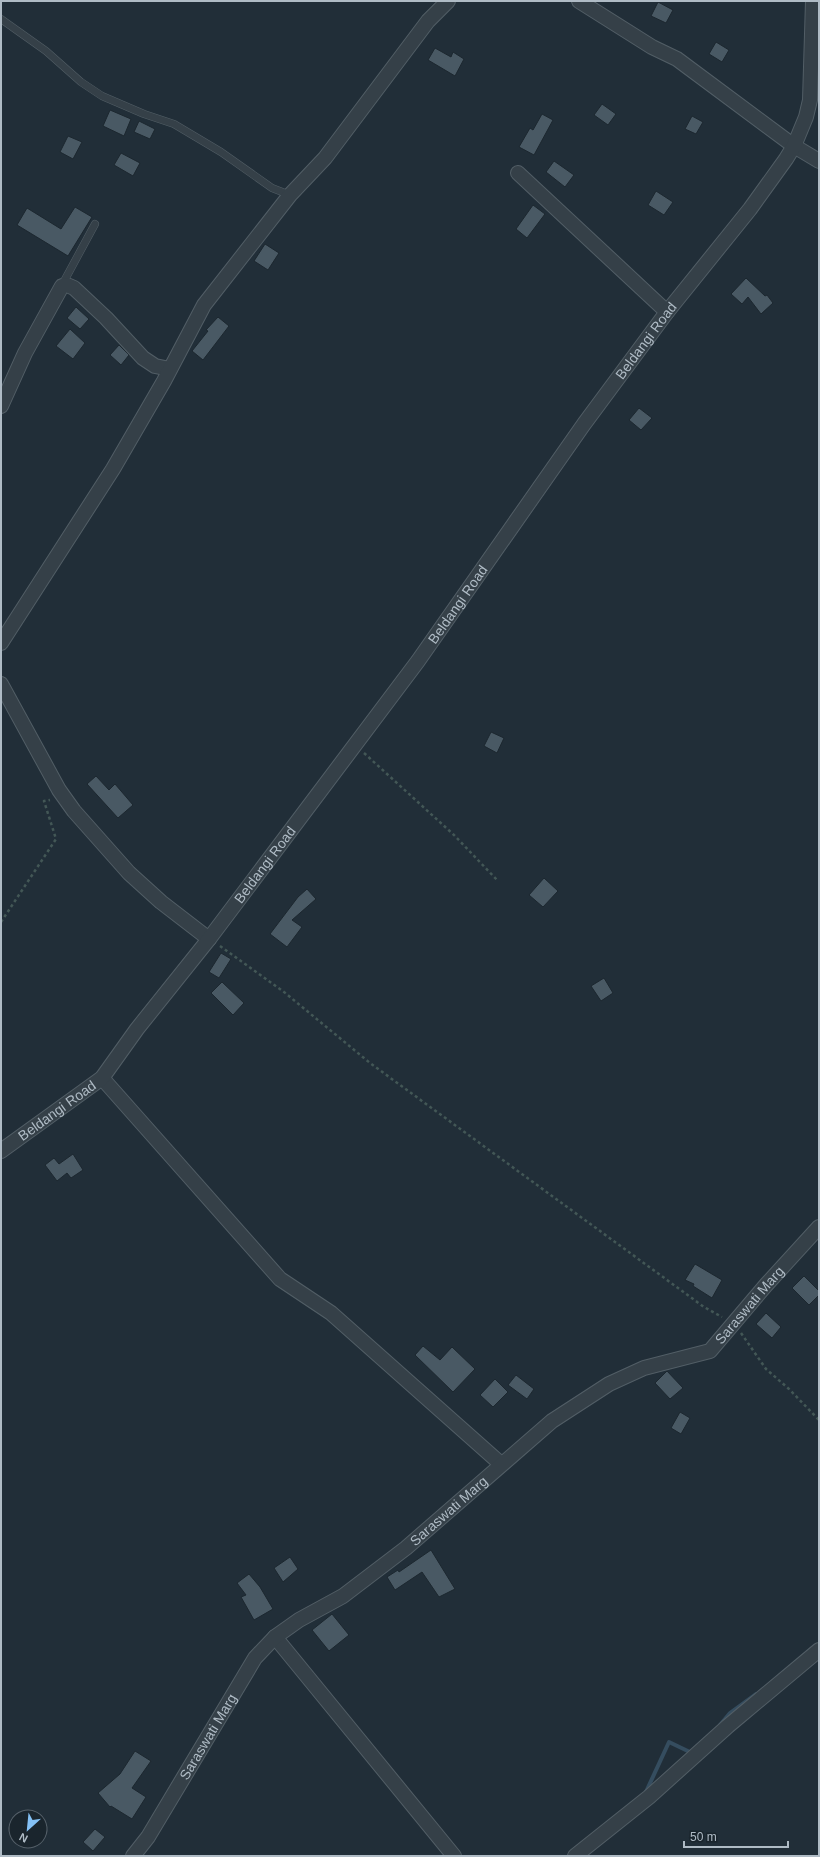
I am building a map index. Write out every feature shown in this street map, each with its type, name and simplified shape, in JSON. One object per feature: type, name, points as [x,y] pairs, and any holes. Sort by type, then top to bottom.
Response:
[{"type":"street","points":[[1,642],[113,469],[170,369],[204,305],[290,195],[325,158],[428,21],[448,1]]},
{"type":"street","points":[[579,1],[652,47],[677,59],[794,146],[819,161]]},
{"type":"street","name":"Beldangi Road","points":[[1,1151],[102,1078],[137,1029],[209,939],[418,660],[584,424],[667,312],[750,209],[794,146],[806,117],[810,100],[813,1]]},
{"type":"street","points":[[518,173],[667,312]]},
{"type":"street","points":[[1,406],[25,353],[62,286],[67,285],[74,288],[106,318],[143,358],[155,366],[170,369]]},
{"type":"street","points":[[1,684],[59,790],[74,810],[129,873],[161,902],[209,939]]},
{"type":"street","points":[[102,1078],[280,1279],[331,1313],[501,1464]]},
{"type":"street","name":"Saraswati Marg","points":[[133,1856],[148,1837],[255,1658],[275,1637],[299,1620],[343,1596],[434,1524],[552,1421],[610,1384],[644,1368],[710,1351],[766,1284],[819,1227]]},
{"type":"street","points":[[275,1637],[454,1856]]},
{"type":"street","points":[[575,1856],[649,1797],[728,1726],[819,1650]]},
{"type":"lane","points":[[1,19],[46,50],[81,82],[102,96],[144,114],[174,124],[221,152],[272,188],[290,195]]},
{"type":"lane","points":[[62,286],[95,224]]},
{"type":"path","points":[[355,744],[454,835],[498,881]]},
{"type":"path","points":[[1,922],[56,839],[44,801],[54,799]]},
{"type":"path","points":[[209,939],[284,992],[370,1063],[704,1307],[734,1324],[766,1369],[789,1389],[819,1420]]},
{"type":"building","points":[[658,2],[673,10],[666,23],[651,16]]},
{"type":"building","points":[[716,42],[729,50],[722,62],[709,54]]},
{"type":"building","points":[[435,48],[451,57],[453,52],[464,59],[455,76],[428,60]]},
{"type":"building","points":[[602,104],[616,114],[608,125],[594,115]]},
{"type":"building","points":[[110,110],[131,119],[124,136],[103,126]]},
{"type":"building","points":[[542,114],[553,120],[534,155],[519,147],[530,128],[533,130]]},
{"type":"building","points":[[692,116],[703,122],[696,134],[685,129]]},
{"type":"building","points":[[139,121],[155,129],[150,139],[134,132]]},
{"type":"building","points":[[68,136],[82,142],[73,159],[60,152]]},
{"type":"building","points":[[121,153],[140,163],[133,176],[114,165]]},
{"type":"building","points":[[554,161],[574,175],[565,187],[546,172]]},
{"type":"building","points":[[656,191],[673,202],[664,215],[648,205]]},
{"type":"building","points":[[533,205],[545,214],[527,238],[516,229]]},
{"type":"building","points":[[75,207],[92,217],[68,256],[17,225],[27,208],[61,229]]},
{"type":"building","points":[[265,244],[279,253],[268,270],[254,261]]},
{"type":"building","points":[[746,278],[765,296],[767,295],[773,303],[761,314],[748,297],[742,304],[731,294]]},
{"type":"building","points":[[76,307],[89,319],[80,329],[67,318]]},
{"type":"building","points":[[218,317],[229,326],[203,360],[192,351],[208,331],[206,330]]},
{"type":"building","points":[[70,329],[85,343],[73,359],[56,346]]},
{"type":"building","points":[[119,345],[129,355],[121,365],[110,355]]},
{"type":"building","points":[[639,408],[652,418],[641,430],[629,420]]},
{"type":"building","points":[[491,732],[504,738],[497,753],[484,746]]},
{"type":"building","points":[[96,776],[109,790],[115,784],[133,805],[118,818],[87,784]]},
{"type":"building","points":[[544,878],[558,891],[543,907],[529,895]]},
{"type":"building","points":[[307,889],[316,899],[292,920],[302,927],[287,947],[270,934],[298,897]]},
{"type":"building","points":[[221,953],[231,959],[219,978],[209,972]]},
{"type":"building","points":[[604,978],[613,993],[601,1001],[591,986]]},
{"type":"building","points":[[222,982],[244,1003],[233,1015],[211,993]]},
{"type":"building","points":[[73,1154],[83,1170],[71,1178],[67,1173],[57,1181],[45,1165],[54,1158],[59,1164]]},
{"type":"building","points":[[695,1264],[722,1280],[712,1298],[693,1286],[694,1284],[685,1280]]},
{"type":"building","points":[[804,1276],[819,1291],[819,1295],[809,1305],[792,1288]]},
{"type":"building","points":[[766,1313],[781,1327],[772,1338],[756,1324]]},
{"type":"building","points":[[423,1346],[440,1360],[452,1347],[475,1369],[453,1392],[415,1355]]},
{"type":"building","points":[[667,1371],[683,1388],[670,1399],[655,1383]]},
{"type":"building","points":[[516,1375],[534,1389],[527,1399],[508,1385]]},
{"type":"building","points":[[495,1379],[508,1392],[493,1407],[480,1395]]},
{"type":"building","points":[[680,1412],[690,1418],[681,1434],[671,1428]]},
{"type":"building","points":[[431,1550],[455,1589],[439,1597],[422,1572],[395,1590],[387,1577],[398,1570],[399,1572]]},
{"type":"building","points":[[290,1557],[298,1569],[283,1582],[274,1568]]},
{"type":"building","points":[[249,1574],[260,1587],[273,1609],[254,1620],[241,1597],[246,1595],[237,1583]]},
{"type":"building","points":[[332,1614],[349,1635],[329,1651],[312,1630]]},
{"type":"building","points":[[135,1751],[151,1761],[132,1788],[146,1797],[132,1819],[111,1806],[110,1807],[98,1793],[120,1774]]},
{"type":"building","points":[[95,1829],[105,1837],[93,1851],[83,1842]]},
{"type":"waterway","points":[[720,1725],[730,1713],[756,1694]]},
{"type":"waterway","points":[[645,1794],[669,1742],[694,1754]]}]
